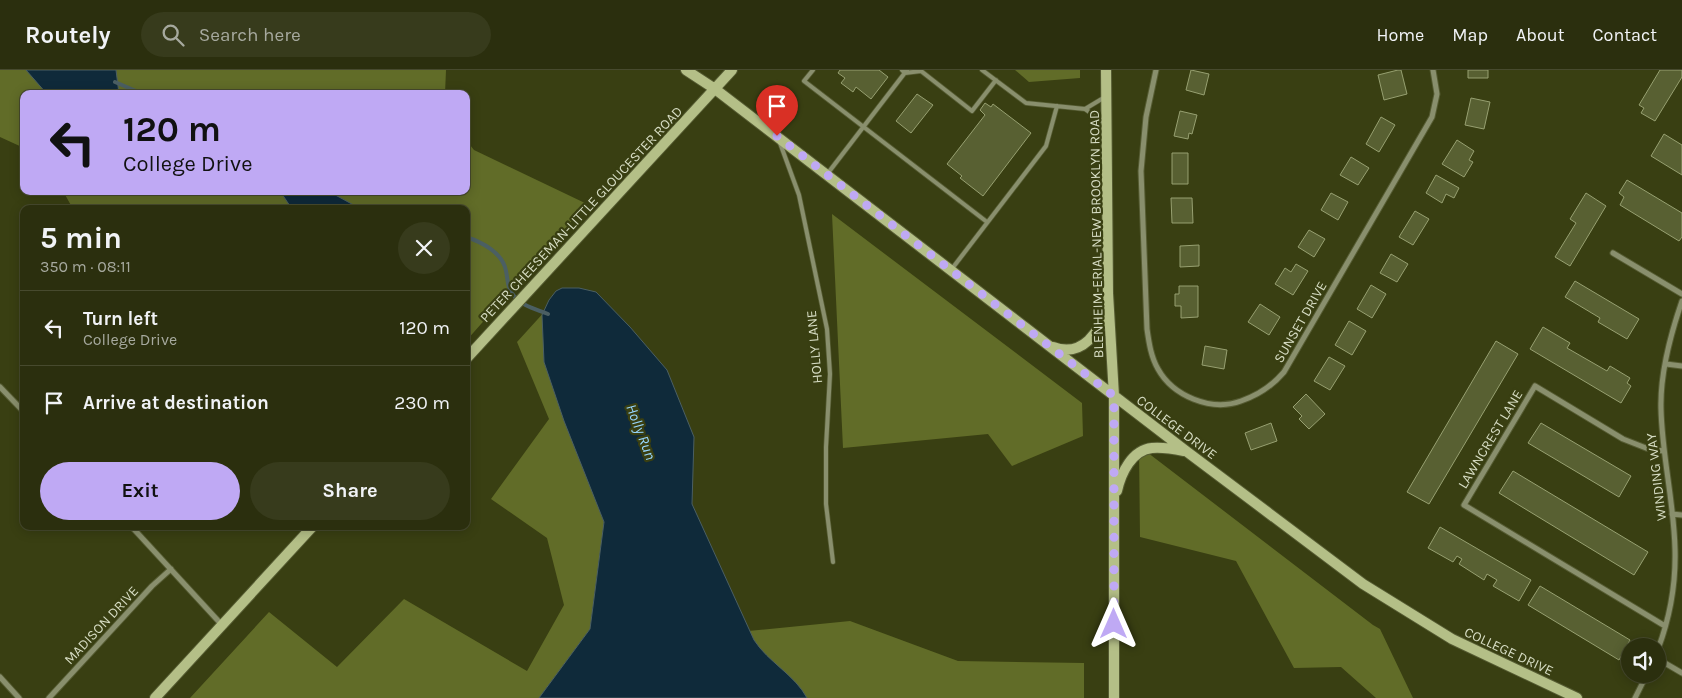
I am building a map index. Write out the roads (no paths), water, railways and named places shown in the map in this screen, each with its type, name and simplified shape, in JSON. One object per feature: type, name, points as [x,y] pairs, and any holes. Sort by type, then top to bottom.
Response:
[{"type":"main road","name":"COLLEGE DRIVE","points":[[686,70],[715,88],[1114,396],[1363,584],[1452,639],[1577,698]]},
{"type":"main road","name":"PETER CHEESEMAN-LITTLE GLOUCESTER ROAD","points":[[470,355],[732,70]]},
{"type":"main road","name":"BLENHEIM-ERIAL-NEW BROOKLYN ROAD","points":[[1106,70],[1108,293],[1114,396],[1114,698]]},
{"type":"main road","points":[[1047,344],[1066,350],[1078,348],[1088,342],[1096,332],[1102,319],[1108,293]]},
{"type":"main road","points":[[1114,514],[1120,479],[1128,464],[1136,455],[1152,448],[1186,451]]},
{"type":"main road","points":[[155,698],[309,530]]},
{"type":"street","name":"SUNSET DRIVE","points":[[1156,70],[1146,117],[1141,170],[1147,329],[1152,355],[1158,369],[1167,382],[1183,396],[1206,403],[1229,404],[1240,402],[1264,391],[1275,383],[1284,372],[1432,117],[1437,94],[1433,70]]},
{"type":"street","points":[[1613,253],[1682,294]]},
{"type":"street","name":"WINDING WAY","points":[[1662,638],[1670,610],[1675,548],[1663,451],[1661,406],[1666,364],[1682,301]]},
{"type":"street","points":[[1666,364],[1682,366]]},
{"type":"street","name":"LAWNCREST LANE","points":[[1663,451],[1646,448],[1623,439],[1535,386],[1464,504],[1666,626]]},
{"type":"street","points":[[0,387],[20,408]]},
{"type":"street","points":[[1672,514],[1682,515]]},
{"type":"street","points":[[135,530],[222,625]]},
{"type":"street","name":"MADISON DRIVE","points":[[49,698],[152,586],[171,569]]},
{"type":"street","points":[[1666,664],[1682,673]]},
{"type":"street","points":[[0,677],[19,698]]},
{"type":"street","points":[[1635,698],[1642,683]]},
{"type":"lane","points":[[813,70],[804,81],[988,222]]},
{"type":"lane","points":[[982,70],[1026,103],[1085,109],[1107,124]]},
{"type":"lane","points":[[827,175],[905,71],[921,71],[972,111],[996,80]]},
{"type":"lane","points":[[1085,109],[1107,96]]},
{"type":"lane","points":[[951,270],[1046,146],[1057,106]]},
{"type":"lane","name":"HOLLY LANE","points":[[777,136],[800,195],[827,329],[830,374],[826,447],[826,504],[833,562]]},
{"type":"water","points":[[26,70],[116,70],[118,90],[44,90]]},
{"type":"water","points":[[283,195],[335,195],[354,205],[289,205]]},
{"type":"water","points":[[562,288],[579,288],[596,292],[630,327],[667,370],[694,437],[692,504],[754,640],[766,655],[796,682],[807,698],[539,698],[590,629],[604,522],[564,421],[544,362],[542,315],[549,300],[556,291]]},
{"type":"waterway","name":"Holly Run","points":[[115,82],[134,90]]},
{"type":"waterway","name":"Holly Run","points":[[470,239],[485,245],[501,259],[510,290],[517,299],[530,307],[548,314]]}]
